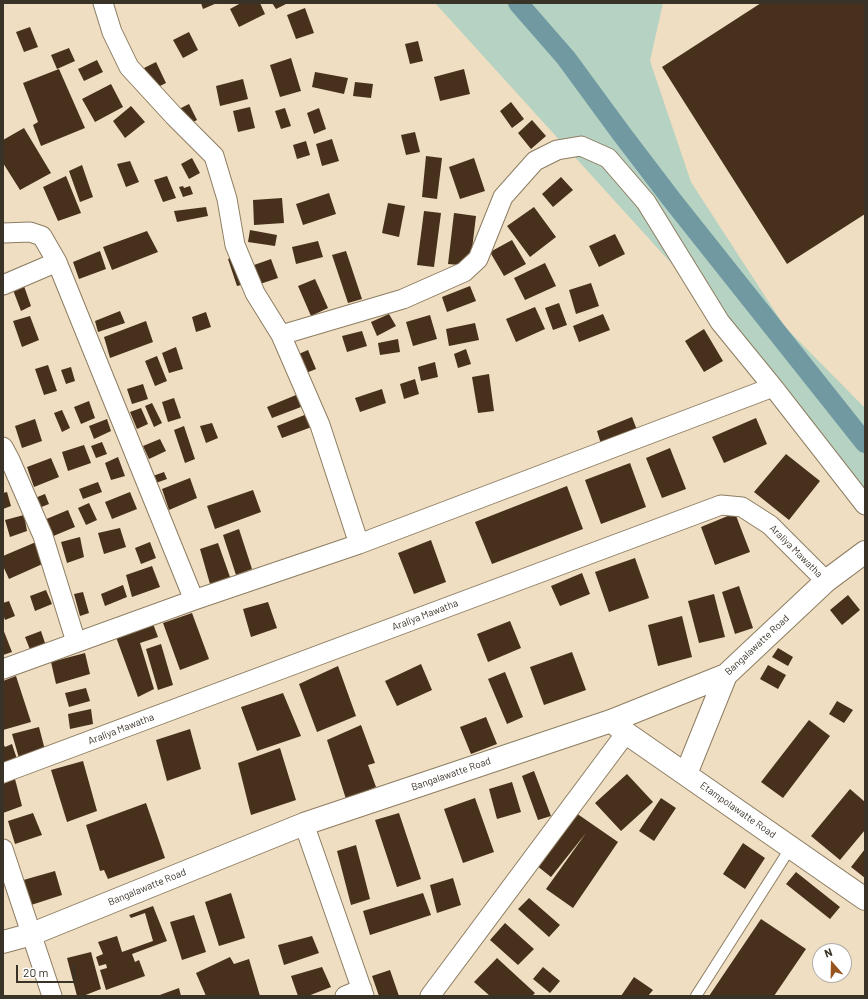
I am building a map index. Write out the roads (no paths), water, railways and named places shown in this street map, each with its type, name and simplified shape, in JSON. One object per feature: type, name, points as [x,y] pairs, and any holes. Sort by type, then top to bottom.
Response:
[{"type":"street","points":[[104,3],[112,32],[129,67],[174,116],[214,156],[227,198],[234,245],[255,293],[281,335],[320,425],[359,544]]},
{"type":"street","points":[[281,335],[403,299],[464,272],[478,259],[503,196],[535,161],[557,150],[581,146],[608,158],[646,202],[720,322],[865,505]]},
{"type":"street","points":[[3,234],[30,232],[42,236],[57,262],[194,600]]},
{"type":"street","points":[[3,285],[57,262]]},
{"type":"street","points":[[3,669],[194,600],[359,544],[773,387]]},
{"type":"street","points":[[3,447],[43,536],[76,642]]},
{"type":"street","name":"Araliya Mawatha","points":[[3,773],[720,505],[742,507],[770,525],[826,581]]},
{"type":"street","name":"Bangalawatte Road","points":[[3,942],[32,934],[304,824],[618,727],[726,676],[826,581],[865,552]]},
{"type":"street","points":[[686,774],[726,676]]},
{"type":"street","points":[[430,996],[618,727]]},
{"type":"street","name":"Etampolawatte Road","points":[[618,727],[865,899]]},
{"type":"street","points":[[304,824],[363,993],[345,996]]},
{"type":"street","points":[[3,849],[52,996]]},
{"type":"lane","points":[[696,996],[791,847]]},
{"type":"waterway","points":[[518,3],[566,58],[672,200],[865,443]]}]
